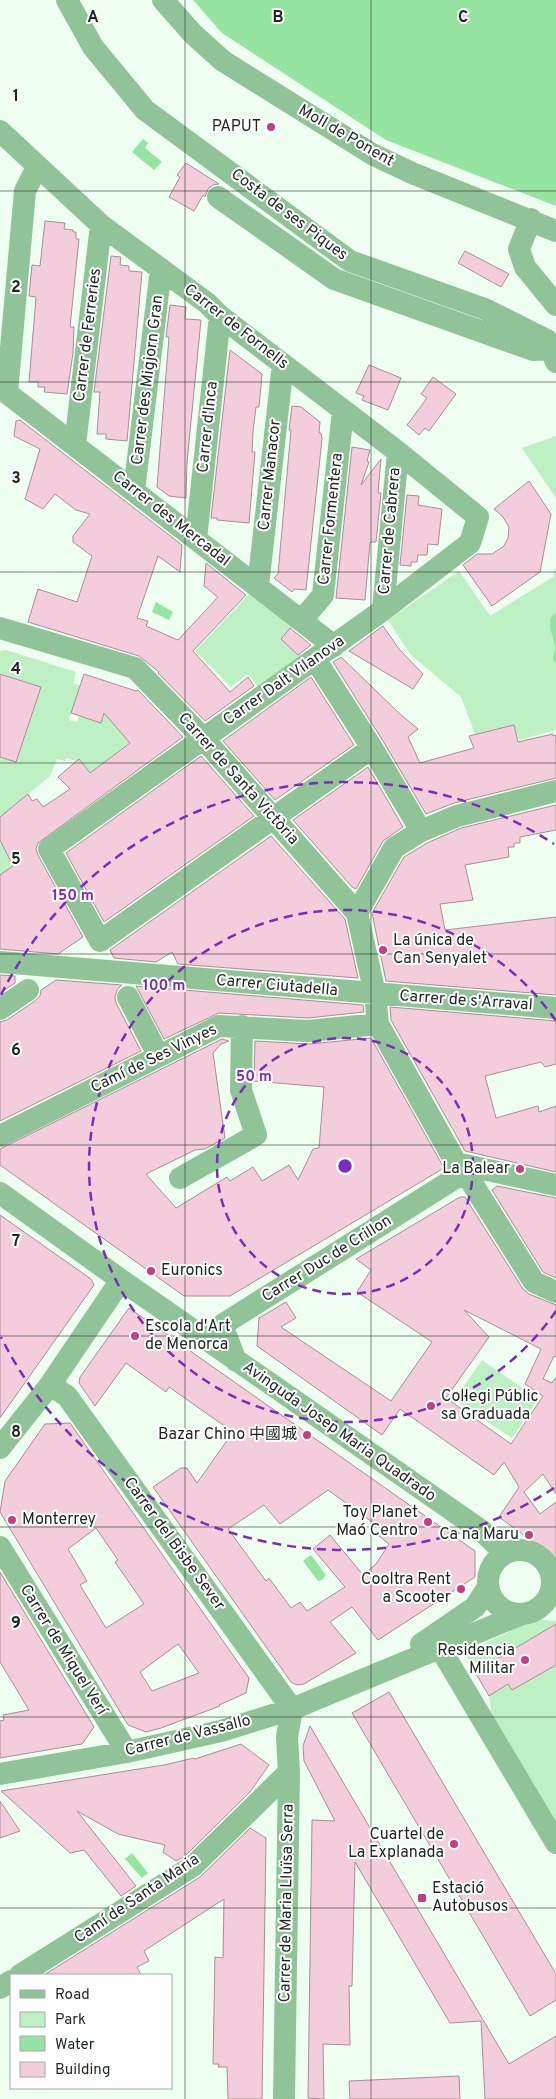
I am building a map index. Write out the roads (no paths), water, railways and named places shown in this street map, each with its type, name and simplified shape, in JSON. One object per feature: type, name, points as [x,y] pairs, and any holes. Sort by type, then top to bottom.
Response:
[{"type":"street","name":"Costa de ses Piques","points":[[67,0],[93,47],[145,110],[350,261],[485,308],[547,340],[553,356]]},
{"type":"street","name":"Moll de Ponent","points":[[163,0],[193,34],[223,61],[356,145],[412,173],[531,219],[556,231]]},
{"type":"street","name":"Carrer de Fornells","points":[[0,131],[101,225],[207,303],[220,316],[398,452],[478,517]]},
{"type":"street","name":"Carrer des Mercadal","points":[[37,167],[25,191],[7,393],[334,646]]},
{"type":"street","points":[[218,197],[334,279],[553,356]]},
{"type":"street","points":[[531,219],[519,249],[525,267],[556,304]]},
{"type":"street","name":"Carrer de Ferreries","points":[[75,445],[101,225]]},
{"type":"street","name":"Carrer des Migjorn Gran","points":[[134,491],[161,270]]},
{"type":"street","name":"Carrer d'Inca","points":[[196,539],[220,316]]},
{"type":"street","name":"Carrer Manacor","points":[[258,586],[283,364]]},
{"type":"street","name":"Carrer Formentera","points":[[302,620],[323,595],[343,411]]},
{"type":"street","name":"Carrer de Cabrera","points":[[383,610],[398,452]]},
{"type":"street","name":"Carrer Dalt Vilanova","points":[[273,818],[100,941],[49,849],[334,646],[470,543],[478,517]]},
{"type":"street","name":"Carrer de Santa Victòria","points":[[0,628],[135,668],[203,738],[357,913],[375,994],[378,1024]]},
{"type":"street","points":[[315,659],[372,748],[421,831]]},
{"type":"street","points":[[273,818],[372,748]]},
{"type":"street","points":[[357,913],[394,848],[421,831],[457,816],[556,791]]},
{"type":"street","name":"Carrer Ciutadella","points":[[0,962],[375,994]]},
{"type":"street","points":[[0,1009],[28,990]]},
{"type":"street","name":"Carrer de s'Arraval","points":[[375,994],[556,1008]]},
{"type":"street","points":[[128,997],[158,1055]]},
{"type":"street","points":[[378,1024],[460,1168],[534,1282],[556,1292]]},
{"type":"street","name":"Camí de Ses Vinyes","points":[[0,1136],[219,1026],[308,1031],[378,1024]]},
{"type":"street","points":[[180,1178],[256,1135],[241,1090],[242,1026]]},
{"type":"street","points":[[460,1168],[556,1185]]},
{"type":"street","name":"Carrer Duc de Crillon","points":[[236,1361],[222,1325],[460,1168]]},
{"type":"street","name":"Avinguda Josep Maria Quadrado","points":[[0,1193],[236,1361],[482,1531],[505,1553]]},
{"type":"street","points":[[0,1448],[50,1385],[121,1280]]},
{"type":"street","name":"Carrer del Bisbe Sever","points":[[50,1385],[67,1396],[292,1709]]},
{"type":"street","name":"Carrer de Miquel Verí","points":[[0,1547],[127,1752]]},
{"type":"street","points":[[516,1550],[528,1550],[538,1555],[554,1573],[551,1591],[540,1609],[510,1612],[500,1607],[492,1598],[488,1587],[491,1567],[497,1559],[505,1553],[516,1550]]},
{"type":"street","name":"Carrer de Vassallo","points":[[370,1676],[455,1623],[475,1607],[488,1587]]},
{"type":"street","name":"Carrer de Vassallo","points":[[0,1774],[127,1752],[220,1731],[292,1709],[540,1609]]},
{"type":"street","points":[[440,1648],[556,1843]]},
{"type":"street","name":"Carrer de Maria Lluïsa Serra","points":[[284,2099],[289,1772],[286,1737],[292,1709]]},
{"type":"street","name":"Camí de Santa Maria","points":[[22,1974],[192,1866],[289,1772]]},
{"type":"water","points":[[193,0],[556,0],[556,206],[386,140],[222,33]]},
{"type":"water","points":[[143,139],[148,143],[145,148],[162,162],[154,170],[132,152]]},
{"type":"water","points":[[156,602],[173,612],[169,620],[152,612]]},
{"type":"water","points":[[556,613],[556,663],[553,660],[555,647],[550,628],[550,619]]},
{"type":"water","points":[[311,1555],[326,1575],[322,1580],[318,1581],[303,1561]]},
{"type":"water","points":[[132,1853],[148,1873],[142,1878],[125,1859]]},
{"type":"place","name":"PAPUT","points":[[271,127]]},
{"type":"place","name":"La única de Can Senyalet","points":[[383,950]]},
{"type":"place","name":"La Balear","points":[[520,1169]]},
{"type":"place","name":"Euronics","points":[[151,1271]]},
{"type":"place","name":"Escola d'Art de Menorca","points":[[135,1336]]},
{"type":"place","name":"Col·legi Públic sa Graduada","points":[[431,1406]]},
{"type":"place","name":"Bazar Chino 中國城","points":[[307,1435]]},
{"type":"place","name":"Monterrey","points":[[12,1520]]},
{"type":"place","name":"Toy Planet Maó Centro","points":[[428,1522]]},
{"type":"place","name":"Ca na Maru","points":[[529,1535]]},
{"type":"place","name":"Cooltra Rent a Scooter","points":[[461,1589]]},
{"type":"place","name":"Residencia Militar","points":[[525,1660]]},
{"type":"place","name":"Cuartel de La Explanada","points":[[454,1844]]},
{"type":"place","name":"Estació Autobusos","points":[[422,1898]]}]
